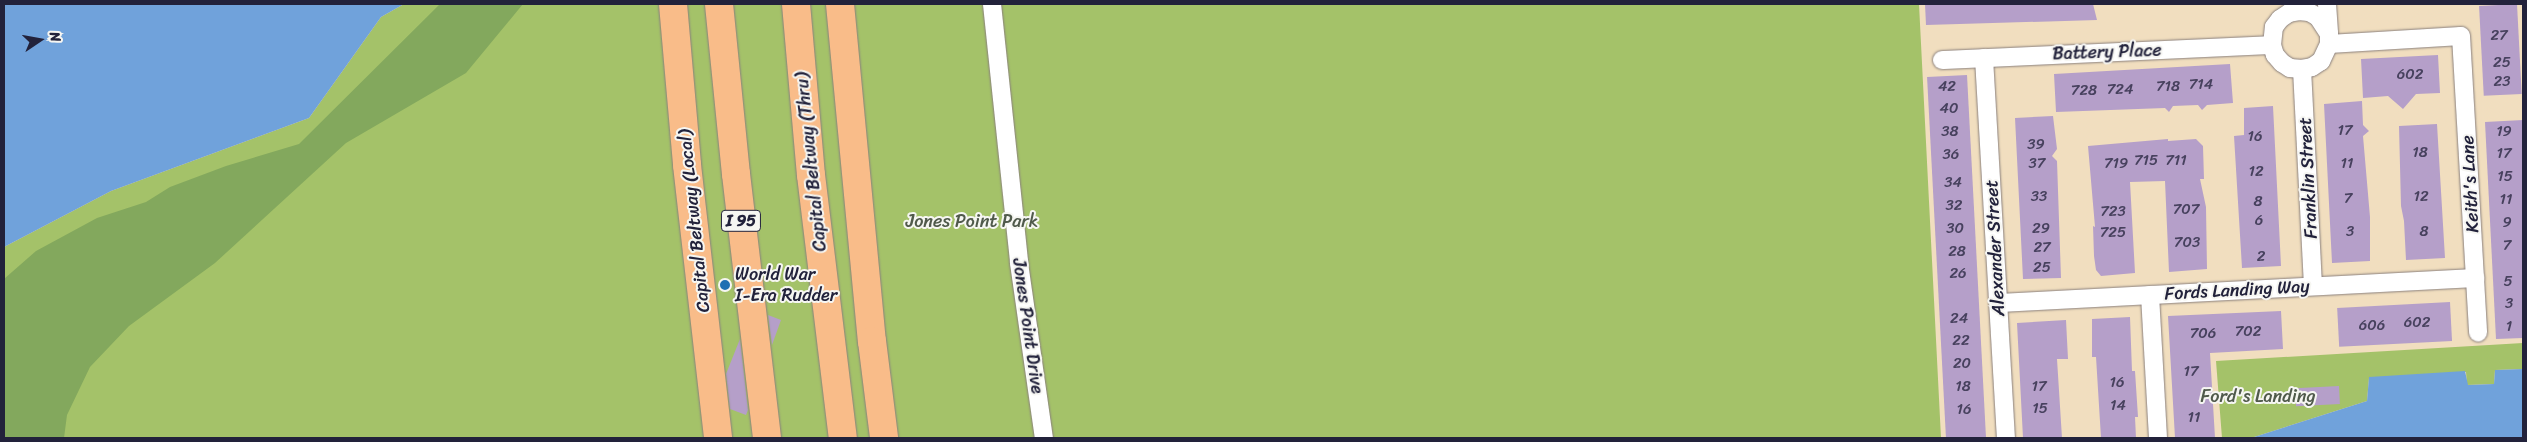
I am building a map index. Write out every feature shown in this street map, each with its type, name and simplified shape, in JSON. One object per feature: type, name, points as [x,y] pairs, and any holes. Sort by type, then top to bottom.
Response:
[{"type":"highway","name":"Capital Beltway (Local)","points":[[673,4],[688,175],[718,438]]},
{"type":"highway","name":"I 95","points":[[719,4],[736,174],[768,438]]},
{"type":"highway","name":"Capital Beltway (Thru)","points":[[796,4],[810,175],[843,438]]},
{"type":"highway","points":[[840,4],[872,341],[884,438]]},
{"type":"street","name":"Jones Point Drive","points":[[992,4],[1019,263],[1044,438]]},
{"type":"street","points":[[2327,4],[2329,39],[2320,61],[2312,67],[2302,69],[2290,68],[2282,63],[2272,45],[2274,27],[2280,19],[2299,8],[2318,17],[2329,39]]},
{"type":"street","name":"Keith's Lane","points":[[2329,39],[2461,36],[2478,333]]},
{"type":"street","name":"Battery Place","points":[[1942,60],[2272,45]]},
{"type":"street","name":"Alexander Street","points":[[1984,58],[2006,438]]},
{"type":"street","name":"Franklin Street","points":[[2302,69],[2313,286]]},
{"type":"street","name":"Fords Landing Way","points":[[1998,303],[2475,278]]},
{"type":"street","points":[[2150,295],[2158,438]]},
{"type":"green space","name":"Jones Point Park","points":[[404,4],[1919,4],[1941,438],[4,438],[4,247],[111,191],[309,118],[381,17]]},
{"type":"green space","points":[[440,4],[523,4],[466,73],[346,143],[215,263],[129,326],[90,367],[67,415],[64,438],[4,438],[4,279],[36,251],[97,218],[146,202],[170,187],[226,166],[299,144]]},
{"type":"green space","name":"Ford's Landing","points":[[2523,343],[2523,369],[2495,370],[2494,384],[2467,385],[2466,372],[2369,378],[2367,401],[2251,438],[2222,438],[2216,361]]},
{"type":"water","points":[[4,4],[404,4],[381,17],[309,118],[111,191],[4,247]]},
{"type":"water","points":[[2523,369],[2523,438],[2251,438],[2367,401],[2369,377],[2465,371],[2468,385],[2494,384],[2495,370]]},
{"type":"building","points":[[1925,4],[2093,4],[2097,20],[1926,25]]},
{"type":"building","points":[[2517,4],[2522,94],[2484,96],[2479,6]]},
{"type":"building","points":[[2438,55],[2440,93],[2416,94],[2403,109],[2388,96],[2363,98],[2361,59]]},
{"type":"building","points":[[2230,64],[2233,103],[2207,105],[2202,110],[2198,105],[2173,106],[2169,112],[2165,108],[2056,112],[2054,74]]},
{"type":"building","points":[[1967,75],[1986,438],[1946,438],[1927,77]]},
{"type":"building","points":[[2362,101],[2363,125],[2369,131],[2363,136],[2370,217],[2370,261],[2332,263],[2324,104]]},
{"type":"building","points":[[2273,106],[2281,266],[2242,268],[2234,136],[2244,135],[2244,108]]},
{"type":"building","points":[[2053,116],[2057,149],[2052,156],[2057,161],[2061,278],[2023,279],[2015,118]]},
{"type":"building","points":[[2523,120],[2523,338],[2496,339],[2485,122]]},
{"type":"building","points":[[2437,124],[2445,258],[2406,260],[2404,221],[2401,206],[2399,126]]},
{"type":"building","points":[[2168,139],[2168,141],[2196,139],[2203,146],[2204,179],[2200,179],[2206,207],[2207,269],[2169,272],[2165,181],[2130,182],[2135,273],[2101,276],[2096,270],[2094,256],[2093,226],[2095,227],[2088,146]]},
{"type":"building","points":[[2450,302],[2452,341],[2339,347],[2337,308]]},
{"type":"building","points":[[2281,311],[2283,349],[2210,353],[2215,438],[2175,438],[2168,316]]},
{"type":"building","points":[[768,315],[781,320],[772,345]]},
{"type":"building","points":[[2130,317],[2132,371],[2135,371],[2138,417],[2135,417],[2136,438],[2101,438],[2096,357],[2092,357],[2092,319]]},
{"type":"building","points":[[2066,320],[2068,359],[2057,359],[2062,438],[2023,438],[2017,323]]},
{"type":"building","points":[[740,339],[748,410],[746,415],[730,409],[726,374]]},
{"type":"building","points":[[2339,386],[2340,404],[2296,406],[2295,388]]},
{"type":"place","name":"World War I-Era Rudder","points":[[725,285]]}]
